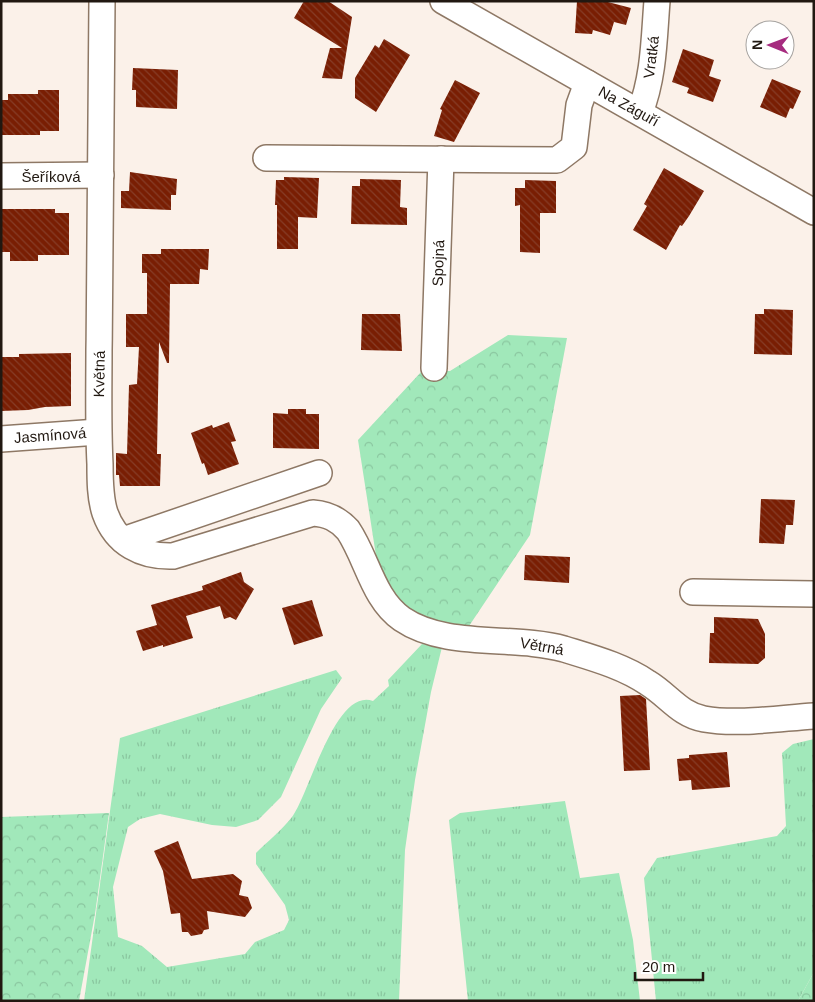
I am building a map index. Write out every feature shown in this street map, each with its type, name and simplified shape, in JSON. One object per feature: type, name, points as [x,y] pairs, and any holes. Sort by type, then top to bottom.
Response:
[{"type":"street","name":"Květná","points":[[102,1],[98,432],[103,504],[110,522],[123,540],[135,549],[158,556],[173,556],[313,513]]},
{"type":"street","name":"Na Záguří","points":[[444,1],[814,212]]},
{"type":"street","name":"Vratká","points":[[640,112],[646,96],[650,73],[657,1]]},
{"type":"street","points":[[266,158],[558,160],[574,147],[579,105],[586,82]]},
{"type":"street","name":"Spojná","points":[[434,368],[441,159]]},
{"type":"street","name":"Šeříková","points":[[1,176],[101,176]]},
{"type":"street","name":"Jasmínová","points":[[1,439],[98,432]]},
{"type":"street","points":[[123,540],[319,473]]},
{"type":"street","name":"Větrná","points":[[313,513],[323,514],[341,522],[348,530],[382,598],[398,616],[418,628],[473,640],[549,645],[594,658],[632,673],[650,683],[694,717],[738,721],[814,716]]},
{"type":"street","points":[[693,592],[814,594]]},
{"type":"green space","points":[[508,335],[567,338],[530,535],[463,635],[386,620],[358,440],[422,371],[450,371]]},
{"type":"green space","points":[[422,644],[442,647],[431,692],[405,850],[399,1001],[84,1001],[120,738],[336,670],[342,678],[321,709],[281,797],[258,820],[236,827],[212,825],[160,814],[140,819],[128,827],[113,887],[118,937],[142,946],[167,967],[245,954],[255,942],[284,930],[289,920],[285,905],[256,864],[256,853],[292,817],[335,726],[347,710],[359,701],[373,701],[389,686],[388,680]]},
{"type":"green space","points":[[814,739],[814,972],[798,1001],[656,1001],[644,878],[657,858],[777,836],[786,826],[782,753],[793,744]]},
{"type":"green space","points":[[565,801],[580,878],[619,873],[633,940],[640,1001],[468,1001],[449,820],[460,813]]},
{"type":"green space","points":[[109,813],[95,914],[79,1001],[1,1001],[1,817]]},
{"type":"green space","points":[[814,972],[814,1001],[798,1001]]},
{"type":"building","points":[[304,1],[328,1],[352,17],[342,79],[322,78],[330,48],[342,48],[294,18]]},
{"type":"building","points":[[577,1],[604,1],[631,8],[626,25],[614,22],[610,35],[593,30],[592,34],[575,33]]},
{"type":"building","points":[[384,39],[410,55],[376,112],[355,98],[355,78],[375,45],[379,48]]},
{"type":"building","points":[[683,49],[714,60],[709,76],[721,80],[713,102],[687,93],[689,88],[672,82]]},
{"type":"building","points":[[133,68],[178,70],[177,109],[136,107],[136,90],[132,90]]},
{"type":"building","points":[[772,79],[801,91],[793,109],[790,108],[786,118],[760,107]]},
{"type":"building","points":[[455,80],[480,93],[454,142],[434,136],[442,110],[440,109]]},
{"type":"building","points":[[38,90],[59,90],[59,131],[40,131],[40,135],[1,135],[1,100],[8,100],[8,94],[38,94]]},
{"type":"building","points":[[664,168],[704,191],[682,226],[680,225],[666,250],[633,230],[647,206],[644,204]]},
{"type":"building","points":[[130,172],[177,179],[176,195],[171,195],[171,210],[121,208],[121,191],[129,191]]},
{"type":"building","points":[[284,177],[319,178],[317,218],[298,217],[298,249],[277,249],[276,180],[284,180]]},
{"type":"building","points":[[360,179],[401,180],[400,207],[407,208],[407,225],[351,224],[352,186],[360,186]]},
{"type":"building","points":[[525,180],[556,181],[556,213],[540,213],[540,253],[520,252],[520,205],[515,206],[515,188],[525,188]]},
{"type":"building","points":[[1,209],[55,209],[55,213],[69,213],[69,255],[38,255],[38,261],[10,261],[10,252],[1,252]]},
{"type":"building","points":[[161,249],[209,249],[208,270],[200,269],[199,284],[170,284],[169,363],[167,363],[159,342],[157,454],[161,454],[160,486],[120,486],[119,475],[116,475],[116,453],[127,454],[129,385],[137,384],[139,347],[126,347],[126,314],[147,314],[147,273],[142,273],[142,254],[161,254]]},
{"type":"building","points":[[764,309],[793,310],[792,355],[754,354],[755,314],[764,314]]},
{"type":"building","points":[[362,314],[400,314],[402,351],[361,350]]},
{"type":"building","points":[[71,353],[71,406],[1,411],[1,357],[19,357],[19,354]]},
{"type":"building","points":[[288,409],[306,409],[306,414],[319,414],[319,449],[273,448],[273,413],[288,414]]},
{"type":"building","points":[[229,422],[236,441],[231,442],[239,464],[208,475],[191,433],[212,425],[213,428]]},
{"type":"building","points":[[761,499],[795,500],[793,525],[786,525],[784,544],[759,543]]},
{"type":"building","points":[[525,555],[570,557],[569,583],[524,580]]},
{"type":"building","points":[[241,572],[244,582],[254,589],[236,620],[230,617],[224,619],[220,606],[186,616],[193,638],[143,651],[136,631],[157,625],[151,605],[203,590],[202,586]]},
{"type":"building","points":[[312,600],[323,636],[294,645],[282,608]]},
{"type":"building","points":[[714,617],[758,619],[765,634],[765,658],[758,664],[709,663],[710,633],[714,633]]},
{"type":"building","points":[[640,695],[646,699],[650,770],[624,771],[620,696]]},
{"type":"building","points":[[727,752],[730,787],[692,790],[691,780],[679,781],[677,759],[689,758],[689,755]]},
{"type":"building","points":[[178,841],[192,879],[233,874],[242,881],[239,895],[248,897],[252,908],[245,917],[207,911],[209,929],[204,930],[202,934],[191,936],[188,932],[182,932],[180,913],[171,914],[163,871],[154,851]]}]
